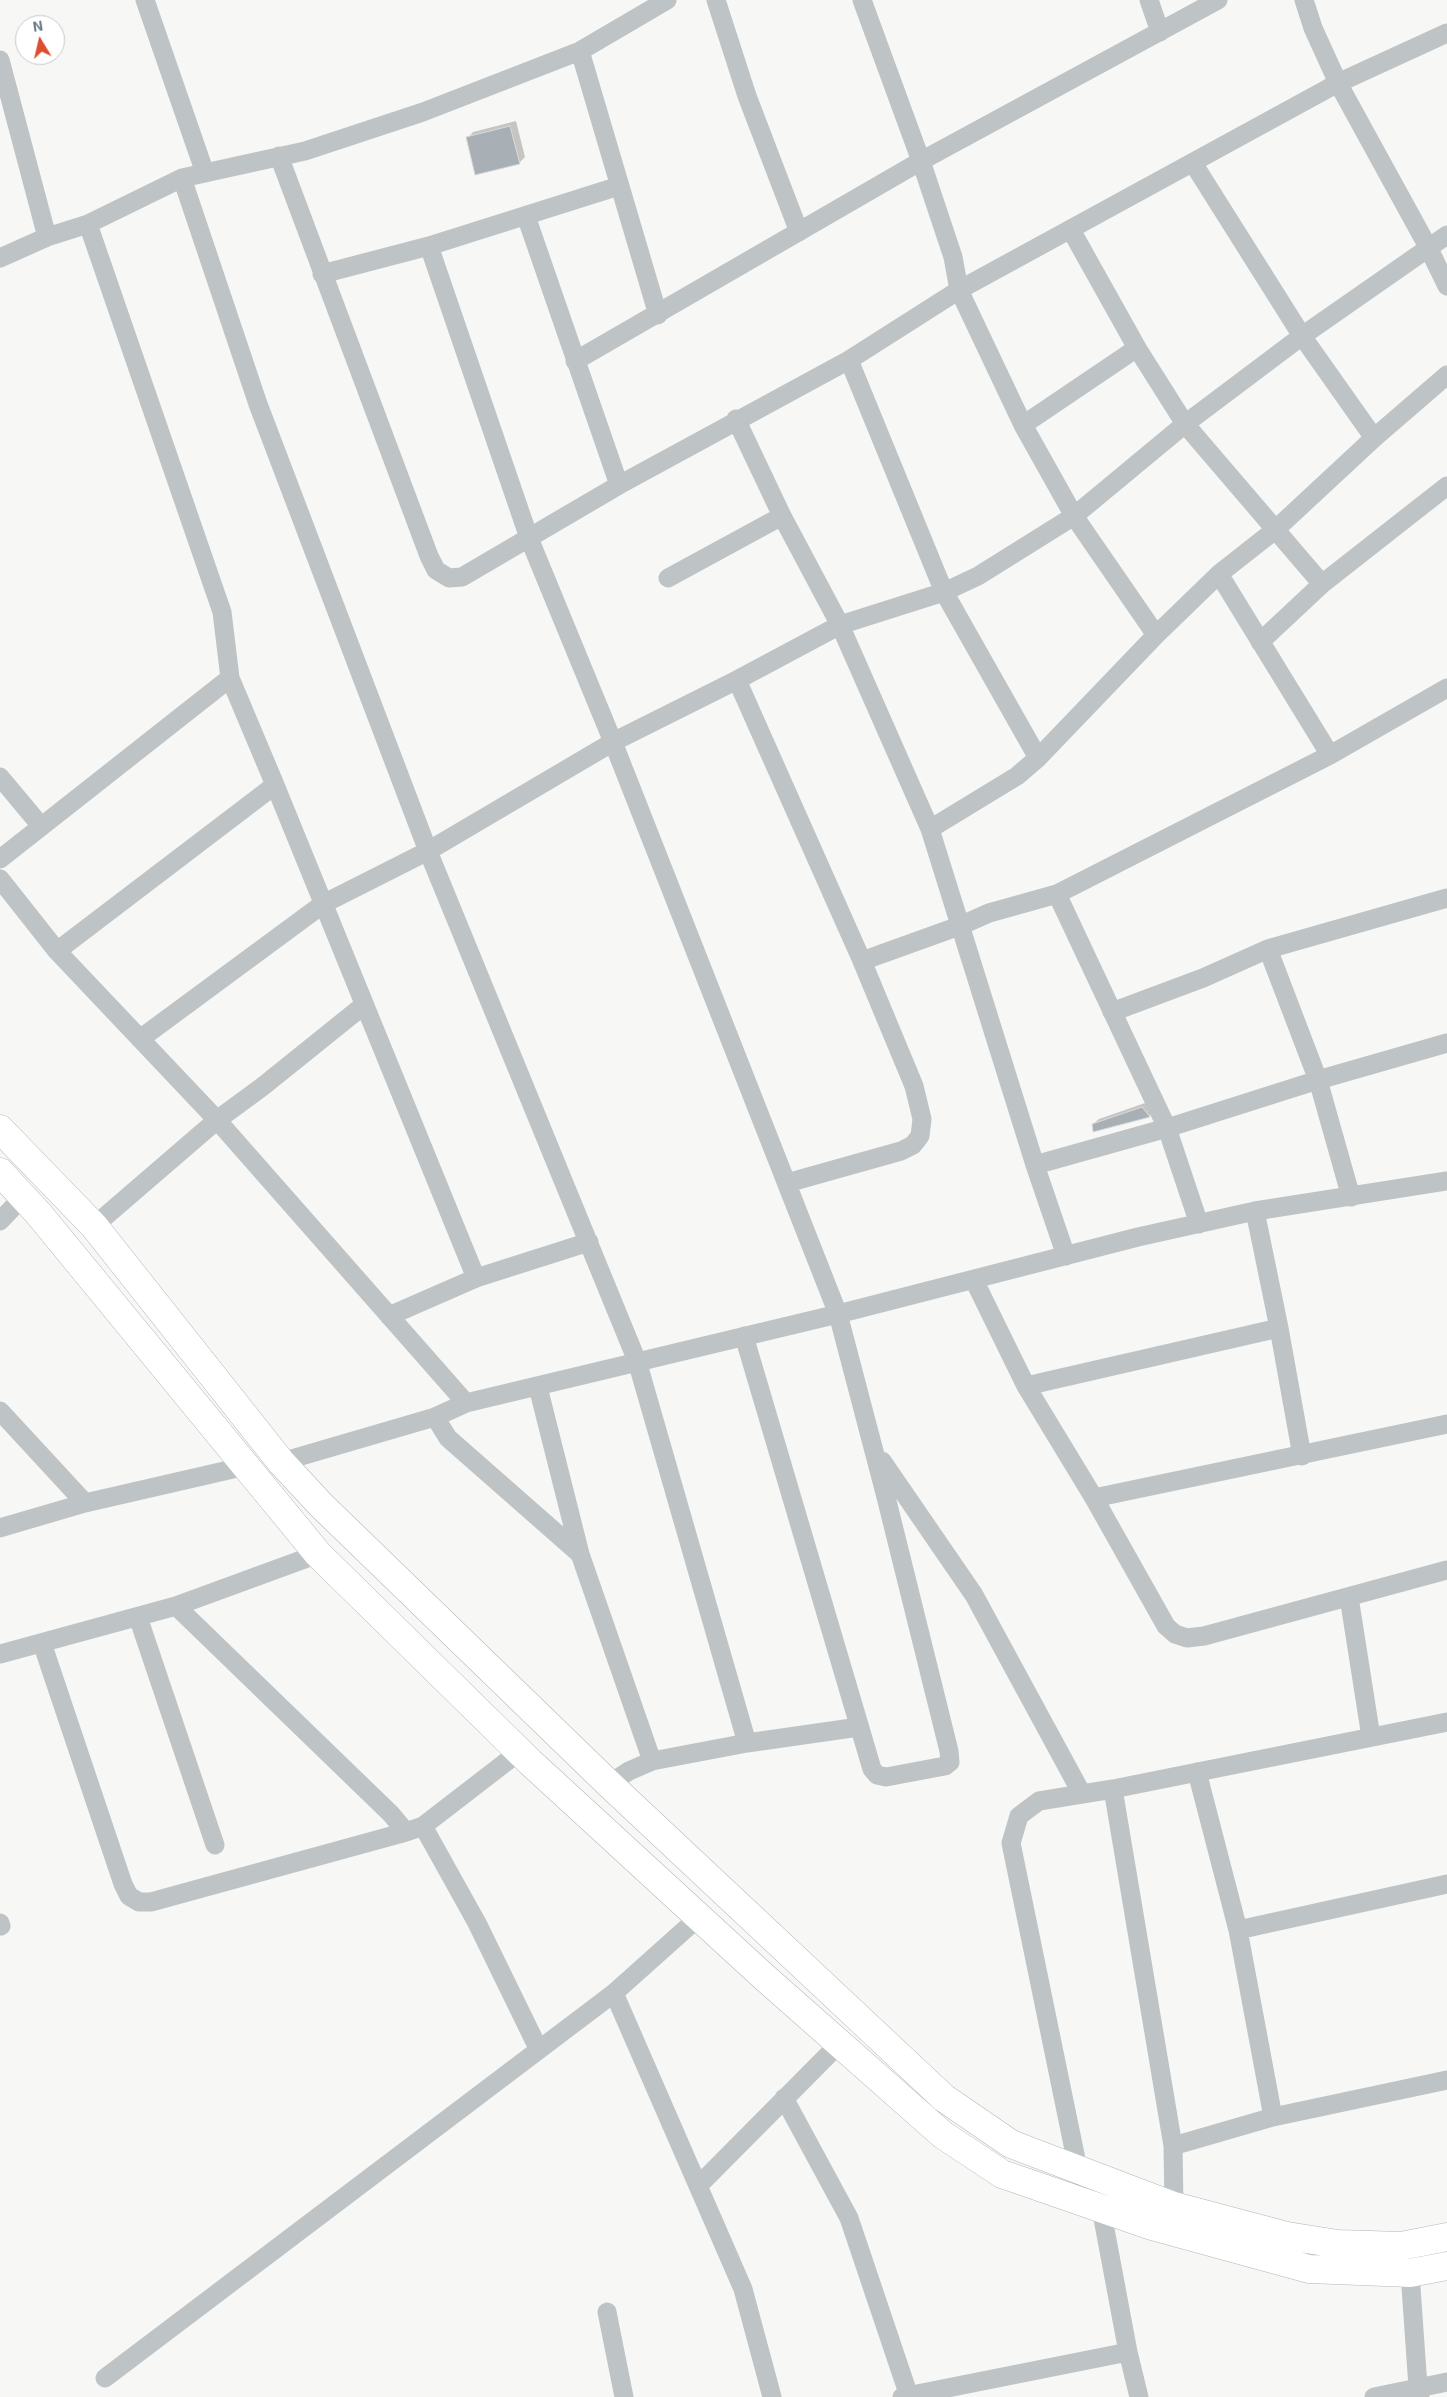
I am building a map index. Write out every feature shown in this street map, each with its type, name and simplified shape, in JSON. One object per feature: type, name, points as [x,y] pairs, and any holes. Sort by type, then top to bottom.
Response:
[{"type":"main road","points":[[0,1129],[94,1226],[281,1462],[321,1505],[609,1784],[944,2098],[1011,2144],[1174,2206],[1286,2236],[1338,2244],[1401,2246],[1447,2237]]},
{"type":"main road","points":[[0,1172],[23,1197],[318,1554],[519,1752],[942,2135],[1002,2174],[1152,2226],[1309,2269],[1410,2273],[1447,2266]]},
{"type":"street","points":[[145,0],[205,173]]},
{"type":"street","points":[[0,258],[47,237],[88,224],[182,178],[305,151],[424,112],[580,51],[667,0]]},
{"type":"street","points":[[716,0],[746,96],[799,232]]},
{"type":"street","points":[[862,0],[921,161],[953,257],[959,290],[1023,425],[1074,516],[1156,635]]},
{"type":"street","points":[[1149,0],[1160,32]]},
{"type":"street","points":[[575,361],[596,347],[658,315],[921,161],[1218,0]]},
{"type":"street","points":[[1304,0],[1313,28],[1338,83],[1447,286]]},
{"type":"street","points":[[280,156],[322,274],[418,529],[436,570],[449,578],[462,576],[736,419],[849,360],[959,290],[1338,83],[1447,34]]},
{"type":"street","points":[[580,51],[658,315]]},
{"type":"street","points":[[0,60],[47,237]]},
{"type":"street","points":[[1193,163],[1302,336],[1374,438]]},
{"type":"street","points":[[182,178],[258,404],[428,851],[637,1361],[747,1743]]},
{"type":"street","points":[[322,274],[429,246],[619,186]]},
{"type":"street","points":[[526,216],[619,485]]},
{"type":"street","points":[[88,224],[222,612],[230,678],[476,1278]]},
{"type":"street","points":[[1071,230],[1137,348],[1185,424],[1322,584]]},
{"type":"street","points":[[140,1039],[323,904],[428,851],[613,742],[737,680],[840,625],[944,592],[978,576],[1074,516],[1185,424],[1302,336],[1447,235]]},
{"type":"street","points":[[429,246],[529,538],[613,742],[838,1314],[949,1751],[950,1762],[945,1766],[934,1770],[886,1778],[877,1775],[872,1770],[744,1336]]},
{"type":"street","points":[[1023,425],[1137,348]]},
{"type":"street","points":[[849,360],[944,592],[1038,758]]},
{"type":"street","points":[[930,829],[1017,776],[1038,758],[1156,635],[1219,574],[1275,530],[1374,438],[1447,375]]},
{"type":"street","points":[[736,419],[782,516],[840,625],[930,829],[962,925],[1035,1165],[1066,1256]]},
{"type":"street","points":[[1260,642],[1322,584],[1447,486]]},
{"type":"street","points":[[668,578],[782,516]]},
{"type":"street","points":[[1219,574],[1330,755]]},
{"type":"street","points":[[0,859],[230,678]]},
{"type":"street","points":[[737,680],[862,961],[914,1086],[922,1119],[920,1136],[913,1145],[787,1183]]},
{"type":"street","points":[[862,961],[962,925],[989,913],[1058,894],[1330,755],[1447,688]]},
{"type":"street","points":[[0,777],[41,826]]},
{"type":"street","points":[[57,951],[274,785]]},
{"type":"street","points":[[0,879],[57,951],[217,1120],[466,1403]]},
{"type":"street","points":[[1058,894],[1167,1128],[1199,1224]]},
{"type":"street","points":[[1112,1012],[1203,978],[1268,949],[1447,898]]},
{"type":"street","points":[[1268,949],[1318,1080],[1351,1196]]},
{"type":"street","points":[[94,1226],[217,1120],[262,1087],[364,1004]]},
{"type":"street","points":[[1035,1165],[1167,1128],[1318,1080],[1447,1043]]},
{"type":"street","points":[[281,1462],[435,1417],[466,1403],[838,1314],[1066,1256],[1255,1211],[1447,1181]]},
{"type":"street","points":[[0,1221],[23,1197]]},
{"type":"street","points":[[1255,1211],[1279,1328],[1302,1456]]},
{"type":"street","points":[[389,1316],[476,1278],[589,1242]]},
{"type":"street","points":[[974,1280],[1026,1386],[1094,1498],[1166,1626],[1175,1634],[1186,1638],[1204,1636],[1447,1570]]},
{"type":"street","points":[[1026,1386],[1279,1328]]},
{"type":"street","points":[[538,1387],[580,1554],[652,1762]]},
{"type":"street","points":[[0,1411],[85,1503]]},
{"type":"street","points":[[435,1417],[448,1438],[580,1554]]},
{"type":"street","points":[[1094,1498],[1302,1456],[1447,1424]]},
{"type":"street","points":[[874,1450],[974,1595],[1082,1794]]},
{"type":"street","points":[[0,1528],[85,1503],[246,1466]]},
{"type":"street","points":[[0,1654],[176,1606],[318,1554]]},
{"type":"street","points":[[1349,1597],[1371,1737]]},
{"type":"street","points":[[176,1606],[391,1814],[415,1829],[476,1923],[539,2050]]},
{"type":"street","points":[[138,1617],[215,1845]]},
{"type":"street","points":[[42,1643],[123,1884],[129,1896],[139,1902],[151,1902],[415,1829],[519,1752]]},
{"type":"street","points":[[1078,2169],[1011,1844],[1019,1816],[1039,1801],[1113,1789],[1447,1722]]},
{"type":"street","points":[[609,1784],[629,1771],[652,1762],[747,1743],[859,1727]]},
{"type":"street","points":[[1196,1772],[1238,1930],[1273,2117]]},
{"type":"street","points":[[1113,1789],[1173,2146],[1174,2206]]},
{"type":"street","points":[[1238,1930],[1447,1884]]},
{"type":"street","points":[[105,2378],[614,1994],[700,1917]]},
{"type":"street","points":[[614,1994],[743,2289],[772,2397]]},
{"type":"street","points":[[699,2185],[840,2043]]},
{"type":"street","points":[[1173,2146],[1273,2117],[1447,2080]]},
{"type":"street","points":[[784,2098],[849,2218],[905,2396],[1128,2352]]},
{"type":"street","points":[[1101,2208],[1128,2352],[1139,2397]]},
{"type":"street","points":[[1410,2273],[1419,2392]]},
{"type":"street","points":[[607,2312],[624,2397]]},
{"type":"street","points":[[1374,2397],[1419,2392],[1447,2382]]},
{"type":"building","points":[[510,126],[520,164],[475,175],[466,137]]},
{"type":"building","points":[[1142,1107],[1150,1117],[1093,1132],[1092,1124]]}]
